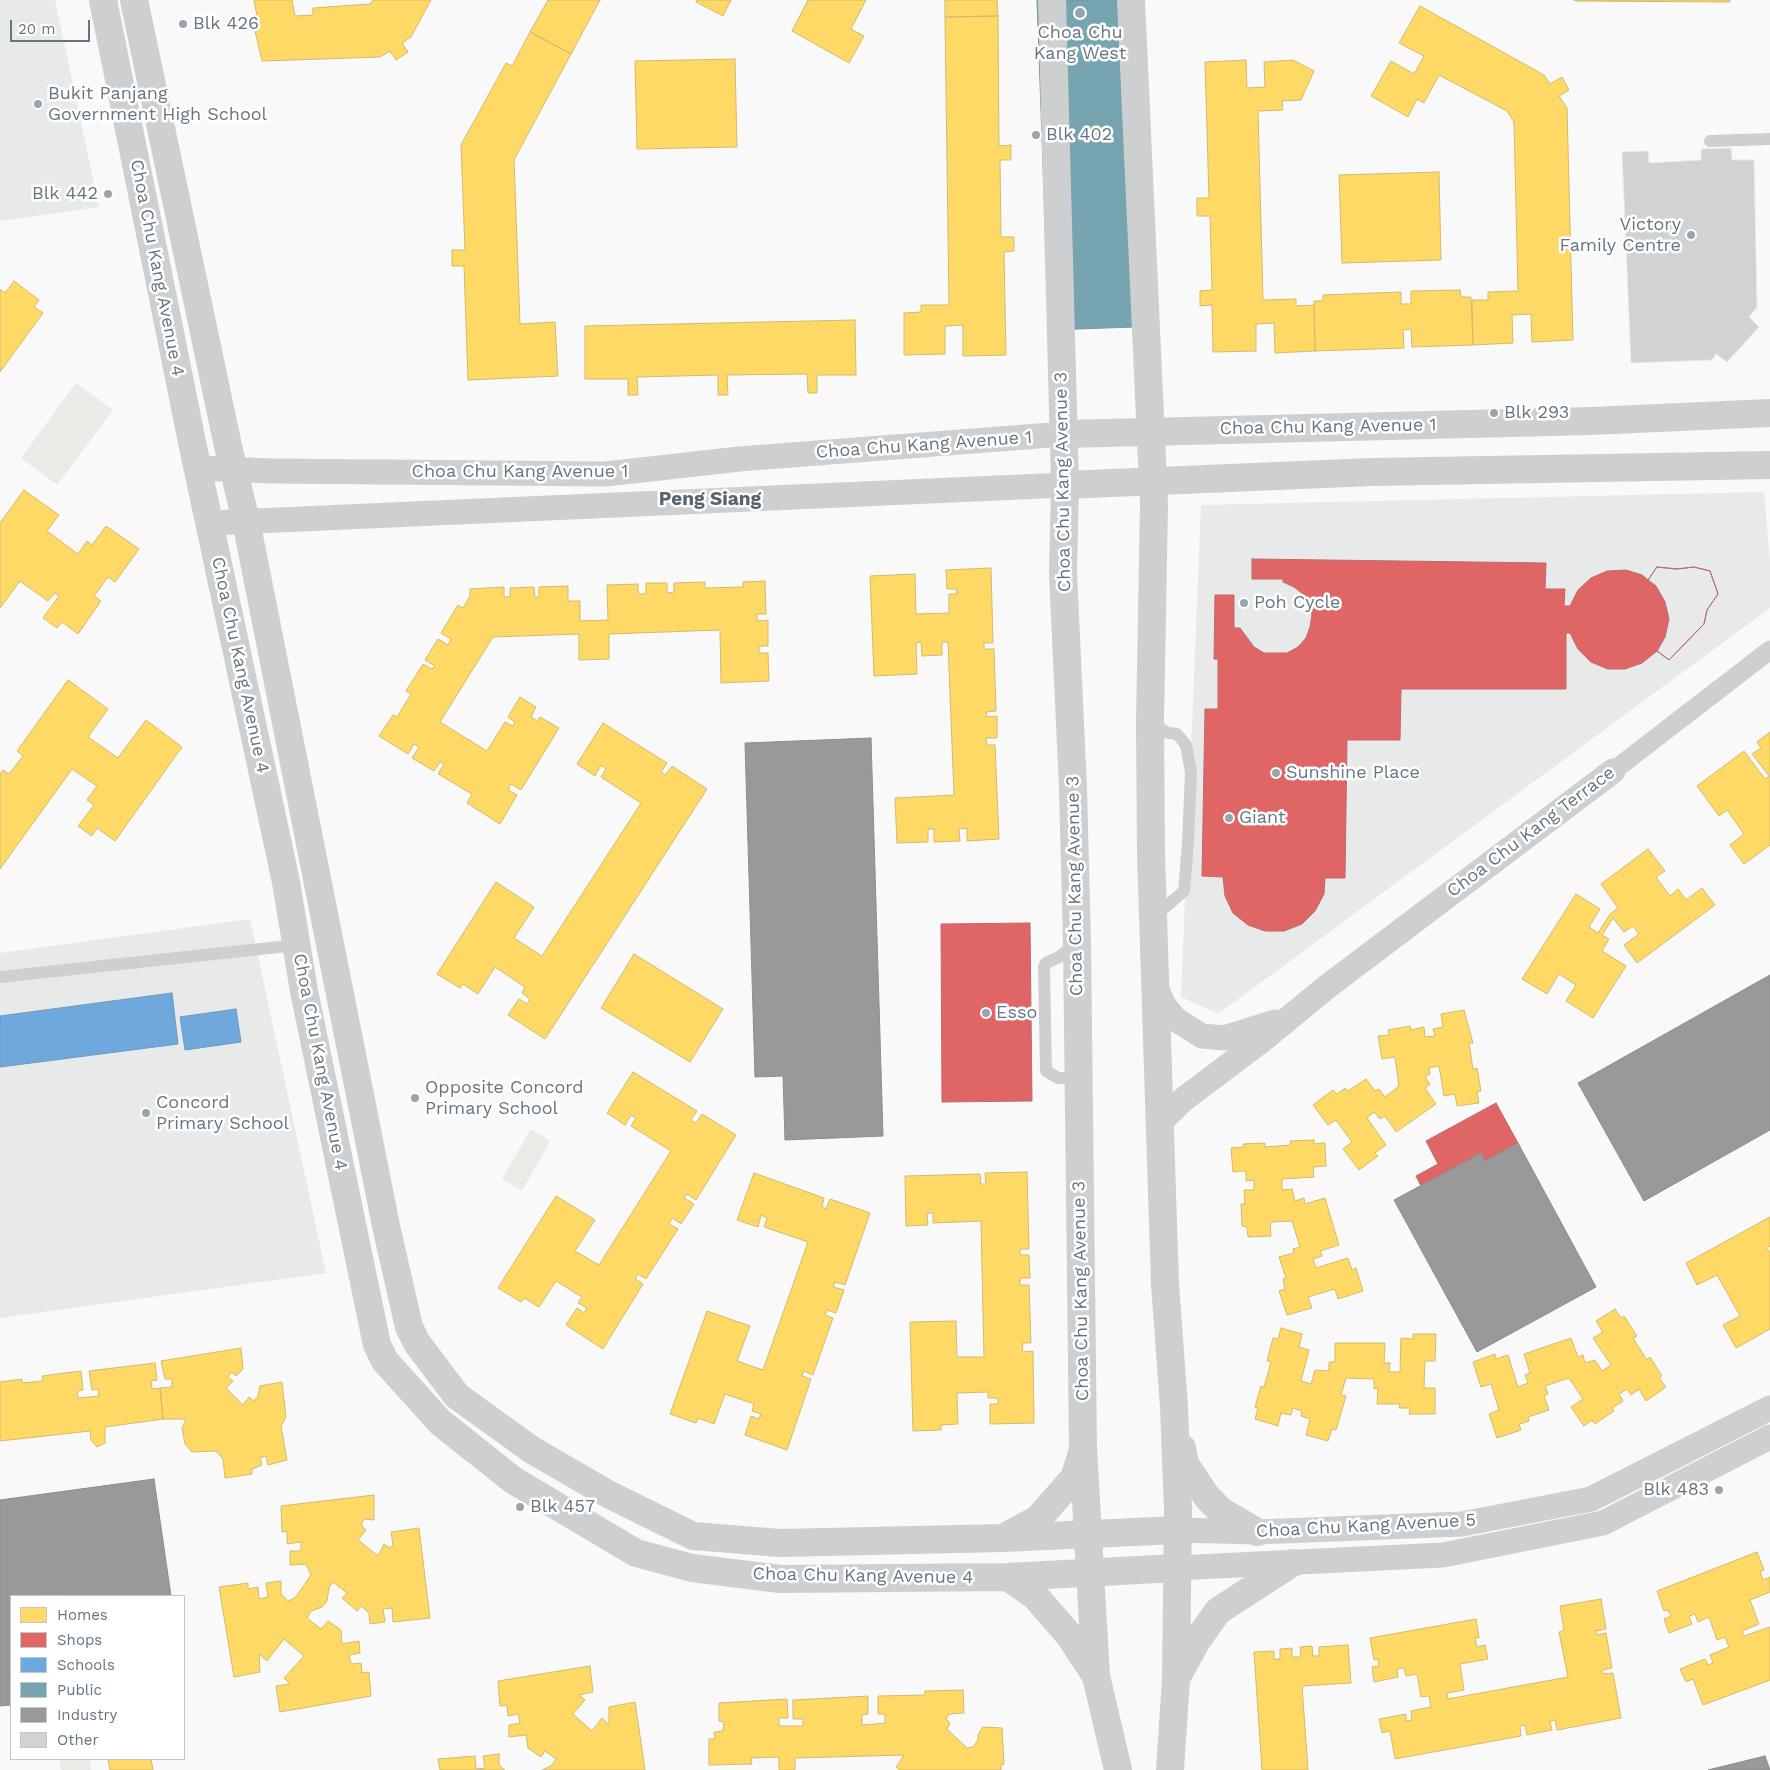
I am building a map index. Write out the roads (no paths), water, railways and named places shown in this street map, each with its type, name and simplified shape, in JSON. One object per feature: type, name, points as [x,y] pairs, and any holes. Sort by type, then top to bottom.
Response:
[{"type":"street","name":"Choa Chu Kang Avenue 4","points":[[103,0],[259,763],[286,882],[377,1345],[385,1362],[440,1422],[521,1484],[636,1553],[683,1566],[780,1579],[1008,1578],[1091,1573]]},
{"type":"street","name":"Choa Chu Kang Avenue 4","points":[[134,0],[233,469],[246,521],[386,1226],[410,1327],[417,1343],[457,1396],[532,1450],[608,1494],[693,1536],[780,1543],[1003,1538],[1066,1534],[1088,1535]]},
{"type":"street","name":"Choa Chu Kang Avenue 3","points":[[1052,0],[1064,434],[1064,573],[1074,788],[1083,1448],[1096,1676],[1118,1770]]},
{"type":"street","points":[[1131,0],[1152,431],[1154,523],[1150,722],[1153,919],[1165,1284],[1174,1408],[1177,1530],[1176,1679],[1170,1770]]},
{"type":"street","name":"Choa Chu Kang Avenue 1","points":[[198,468],[606,474],[739,459],[1064,434],[1591,421],[1770,412]]},
{"type":"street","name":"Choa Chu Kang Avenue 1","points":[[211,523],[1065,484],[1409,471],[1770,465]]},
{"type":"street","name":"Choa Chu Kang Terrace","points":[[1160,1122],[1184,1099],[1440,900],[1613,771],[1770,650]]},
{"type":"street","name":"Choa Chu Kang Terrace","points":[[1155,984],[1163,1004],[1175,1019],[1202,1036],[1224,1038],[1293,1015]]},
{"type":"street","points":[[1174,1408],[1185,1464],[1202,1490],[1221,1511],[1256,1532]]},
{"type":"street","name":"Choa Chu Kang Avenue 5","points":[[1088,1535],[1177,1530],[1256,1532],[1462,1524],[1591,1499],[1770,1408]]},
{"type":"street","name":"Choa Chu Kang Avenue 5","points":[[1091,1573],[1199,1565],[1292,1563],[1443,1555],[1603,1523],[1770,1437]]},
{"type":"street","points":[[1003,1538],[1038,1519],[1074,1478],[1083,1448]]},
{"type":"street","points":[[1404,1527],[1406,1557]]},
{"type":"street","points":[[1176,1679],[1196,1642],[1218,1611],[1292,1563]]},
{"type":"street","points":[[1008,1578],[1034,1596],[1069,1635],[1096,1676]]},
{"type":"lane","points":[[1710,141],[1770,139]]},
{"type":"lane","points":[[1150,722],[1168,732],[1177,734],[1186,745],[1191,772],[1184,892],[1153,919]]},
{"type":"lane","points":[[0,977],[297,945]]},
{"type":"place","name":"Choa Chu Kang West","points":[[1080,13]]},
{"type":"place","name":"Blk 426","points":[[183,24]]},
{"type":"place","name":"Bukit Panjang Government High School","points":[[38,104]]},
{"type":"place","name":"Blk 402","points":[[1036,135]]},
{"type":"place","name":"Blk 442","points":[[108,194]]},
{"type":"place","name":"Victory Family Centre","points":[[1691,235]]},
{"type":"place","name":"Blk 293","points":[[1494,413]]},
{"type":"place","name":"Poh Cycle","points":[[1244,603]]},
{"type":"place","name":"Sunshine Place","points":[[1276,773]]},
{"type":"place","name":"Giant","points":[[1229,818]]},
{"type":"place","name":"Esso","points":[[986,1013]]},
{"type":"place","name":"Opposite Concord Primary School","points":[[415,1098]]},
{"type":"place","name":"Concord Primary School","points":[[146,1113]]},
{"type":"place","name":"Blk 483","points":[[1719,1490]]},
{"type":"place","name":"Blk 457","points":[[520,1507]]},
{"type":"district","name":"Peng Siang","points":[[710,499]]}]
